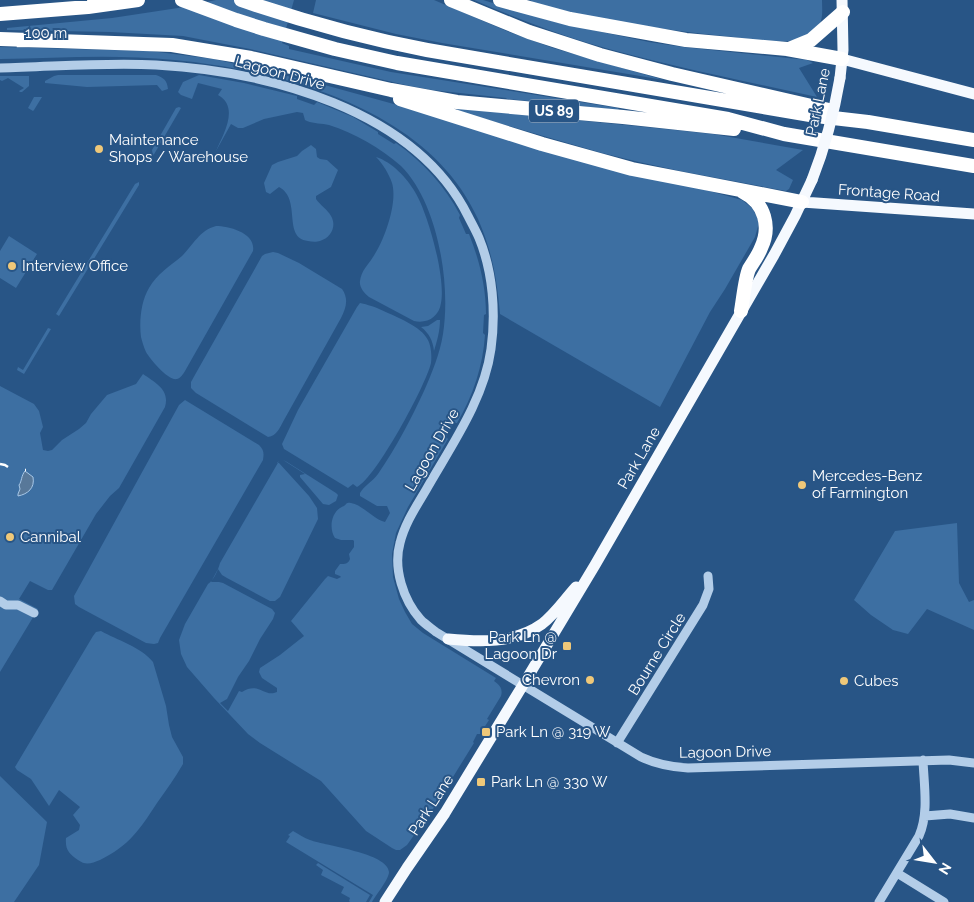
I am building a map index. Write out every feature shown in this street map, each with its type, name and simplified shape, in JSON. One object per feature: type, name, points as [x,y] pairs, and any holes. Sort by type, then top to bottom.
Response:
[{"type":"highway","points":[[0,14],[88,7],[138,0]]},
{"type":"highway","points":[[182,0],[236,20],[343,51],[412,66],[728,119],[784,134]]},
{"type":"highway","points":[[241,0],[368,37],[450,54],[816,116],[868,122],[974,140]]},
{"type":"highway","points":[[451,0],[529,32],[600,55],[672,74],[818,107],[868,122]]},
{"type":"highway","points":[[500,0],[570,19],[686,40],[787,50],[842,59]]},
{"type":"highway","points":[[787,50],[811,40],[843,6]]},
{"type":"highway","name":"US 89","points":[[0,39],[172,45],[251,58],[325,76],[457,102],[784,134],[974,166]]},
{"type":"highway","points":[[325,76],[532,141],[632,169],[802,202]]},
{"type":"highway","points":[[731,188],[748,195],[758,204],[764,215],[766,227],[762,246],[749,270],[741,310]]},
{"type":"main road","name":"Park Lane","points":[[385,902],[445,813],[523,685],[595,564],[785,235],[802,202],[827,138],[834,112],[842,59],[843,6]]},
{"type":"main road","points":[[842,59],[974,94]]},
{"type":"main road","name":"Frontage Road","points":[[802,202],[974,214]]},
{"type":"main road","points":[[448,639],[472,642],[496,641],[530,631],[550,617],[595,564]]},
{"type":"street","name":"Lagoon Drive","points":[[0,68],[128,64],[156,65],[245,76],[286,86],[329,100],[380,126],[415,149],[450,187],[464,208],[479,239],[489,270],[494,310],[491,349],[484,380],[467,418],[409,519],[400,544],[398,569],[403,589],[411,607],[436,632],[641,757],[651,762],[674,768],[923,760],[949,760],[974,764]]},
{"type":"street","name":"Bourne Circle","points":[[617,743],[703,605],[709,589],[708,576]]},
{"type":"street","points":[[0,600],[6,605],[18,605],[34,613]]},
{"type":"street","points":[[879,902],[923,827],[925,816],[923,760]]},
{"type":"street","points":[[925,816],[950,814],[974,818]]},
{"type":"street","points":[[897,873],[944,902]]},
{"type":"shaded area","points":[[216,0],[294,0],[282,43],[289,46],[289,49],[391,72],[618,108],[619,110],[432,90],[183,36],[110,32],[7,30],[7,28],[112,18]]},
{"type":"shaded area","points":[[316,0],[434,0],[509,32],[553,48],[664,80],[396,34],[313,13]]},
{"type":"shaded area","points":[[474,0],[483,0],[555,22],[649,42],[807,60],[813,63],[799,68],[817,97],[616,51],[530,23]]},
{"type":"shaded area","points":[[530,0],[822,0],[822,11],[819,26],[810,34],[792,40],[773,41],[676,31],[582,14],[535,4]]},
{"type":"shaded area","points":[[0,47],[150,51],[214,59],[321,84],[742,200],[752,208],[759,223],[755,237],[710,312],[660,407],[500,314],[493,265],[478,219],[455,181],[425,149],[389,123],[348,102],[305,86],[216,65],[130,57],[0,59]]},
{"type":"shaded area","points":[[58,75],[156,75],[165,80],[168,89],[162,91],[157,85],[87,87],[45,83],[45,81]]},
{"type":"shaded area","points":[[199,75],[244,83],[297,96],[297,99],[314,105],[317,102],[353,117],[394,144],[396,143],[424,166],[454,204],[466,234],[469,234],[479,263],[485,293],[486,314],[484,315],[484,347],[479,369],[463,413],[457,423],[454,423],[446,437],[448,439],[408,507],[396,533],[392,554],[393,577],[399,599],[412,624],[423,633],[496,678],[494,681],[500,687],[502,694],[487,719],[489,720],[480,734],[477,734],[474,743],[435,806],[407,845],[400,850],[392,848],[366,831],[321,781],[248,734],[187,667],[181,654],[179,640],[185,624],[212,580],[211,582],[223,583],[272,609],[275,613],[273,619],[227,699],[220,703],[228,711],[239,691],[242,692],[253,688],[268,693],[277,692],[277,688],[262,678],[259,672],[260,668],[304,636],[291,621],[328,576],[337,579],[341,577],[335,574],[335,571],[340,564],[348,562],[350,559],[349,554],[354,547],[353,540],[335,538],[332,529],[334,515],[340,508],[350,503],[360,506],[385,522],[390,513],[387,506],[377,506],[360,496],[360,493],[378,474],[403,433],[427,384],[440,348],[445,314],[445,292],[439,245],[433,222],[414,182],[393,159],[376,147],[348,132],[329,125],[312,123],[305,120],[303,113],[297,112],[264,119],[243,128],[238,128],[231,124],[216,151],[226,129],[229,114],[225,100],[218,95],[222,89],[198,83],[192,99],[178,92],[183,82]]},
{"type":"shaded area","points":[[0,76],[29,76],[29,86],[20,92],[24,88],[8,78],[0,80]]},
{"type":"shaded area","points":[[34,97],[42,97],[33,111],[28,108]]},
{"type":"shaded area","points":[[176,108],[181,108],[153,156],[152,150]]},
{"type":"shaded area","points":[[457,108],[713,134],[803,150],[776,170],[793,180],[786,191],[680,171],[602,153],[457,111]]},
{"type":"shaded area","points":[[311,145],[316,149],[317,157],[327,160],[338,170],[331,187],[316,196],[316,199],[330,214],[333,220],[333,228],[327,237],[316,242],[300,238],[296,233],[293,226],[290,200],[286,193],[279,187],[270,194],[266,192],[264,183],[272,165],[297,156]]},
{"type":"shaded area","points":[[376,157],[393,167],[408,181],[420,202],[430,230],[435,246],[442,292],[438,312],[428,320],[414,321],[369,297],[360,285],[362,274],[377,250],[392,211],[392,183]]},
{"type":"shaded area","points":[[139,182],[139,185],[59,316],[56,314],[135,184]]},
{"type":"shaded area","points":[[216,226],[228,227],[246,235],[253,245],[253,251],[182,376],[173,379],[160,369],[145,349],[140,325],[144,299],[152,283],[160,274],[182,256],[201,234]]},
{"type":"shaded area","points":[[9,236],[37,254],[16,288],[0,278],[0,251]]},
{"type":"shaded area","points":[[273,252],[299,263],[342,289],[346,296],[346,304],[341,318],[280,428],[274,435],[268,437],[196,393],[191,388],[191,382],[262,256]]},
{"type":"shaded area","points":[[360,303],[377,308],[417,328],[429,342],[431,363],[410,410],[376,467],[357,487],[353,484],[348,488],[284,449],[282,444],[298,410]]},
{"type":"shaded area","points":[[440,320],[434,351],[430,338],[421,327],[428,326]]},
{"type":"shaded area","points":[[48,328],[51,329],[24,374],[17,370],[18,367],[23,370]]},
{"type":"shaded area","points":[[143,374],[164,391],[166,396],[165,407],[119,488],[96,514],[52,590],[48,590],[30,581],[19,599],[38,609],[0,672],[0,386],[34,404],[39,411],[43,427],[40,433],[43,450],[48,451],[52,450],[62,440],[86,423],[107,395],[136,384]]},
{"type":"shaded area","points":[[185,400],[259,445],[262,448],[263,460],[158,643],[146,643],[79,607],[75,604],[74,596],[179,405]]},
{"type":"shaded area","points":[[283,460],[336,493],[338,495],[336,501],[329,505],[323,504],[300,477],[300,475],[305,474]]},
{"type":"shaded area","points":[[279,463],[309,496],[317,508],[318,519],[280,597],[275,601],[270,601],[227,578],[218,569]]},
{"type":"shaded area","points":[[25,471],[33,477],[33,484],[28,492],[18,496],[19,485]]},
{"type":"shaded area","points":[[957,523],[959,583],[969,602],[974,600],[974,630],[927,609],[908,634],[893,630],[871,615],[854,600],[895,531]]},
{"type":"shaded area","points":[[101,631],[142,652],[153,662],[166,706],[172,737],[183,757],[183,764],[133,836],[110,855],[92,863],[86,863],[72,856],[66,846],[66,838],[79,830],[80,825],[73,815],[80,807],[59,790],[49,806],[31,779],[15,767],[93,636],[96,632]]},
{"type":"shaded area","points":[[0,776],[47,822],[39,865],[14,902],[0,902]]},
{"type":"shaded area","points":[[293,831],[310,840],[368,855],[386,865],[389,872],[385,883],[372,902],[369,902],[373,895],[286,842],[290,836],[288,835]]},
{"type":"shaded area","points":[[318,863],[370,895],[366,902],[350,902],[350,898],[341,893],[344,887],[321,875],[323,870],[316,865]]},
{"type":"railway","points":[[0,464],[8,467]]},
{"type":"place","name":"Maintenance Shops / Warehouse","points":[[99,149]]},
{"type":"place","name":"Interview Office","points":[[12,266]]},
{"type":"place","name":"Mercedes-Benz of Farmington","points":[[802,485]]},
{"type":"place","name":"Cannibal","points":[[10,537]]},
{"type":"place","name":"Park Ln @ Lagoon Dr","points":[[567,646]]},
{"type":"place","name":"Chevron","points":[[590,680]]},
{"type":"place","name":"Cubes","points":[[844,681]]},
{"type":"place","name":"Park Ln @ 319 W","points":[[486,732]]},
{"type":"place","name":"Park Ln @ 330 W","points":[[481,782]]}]
